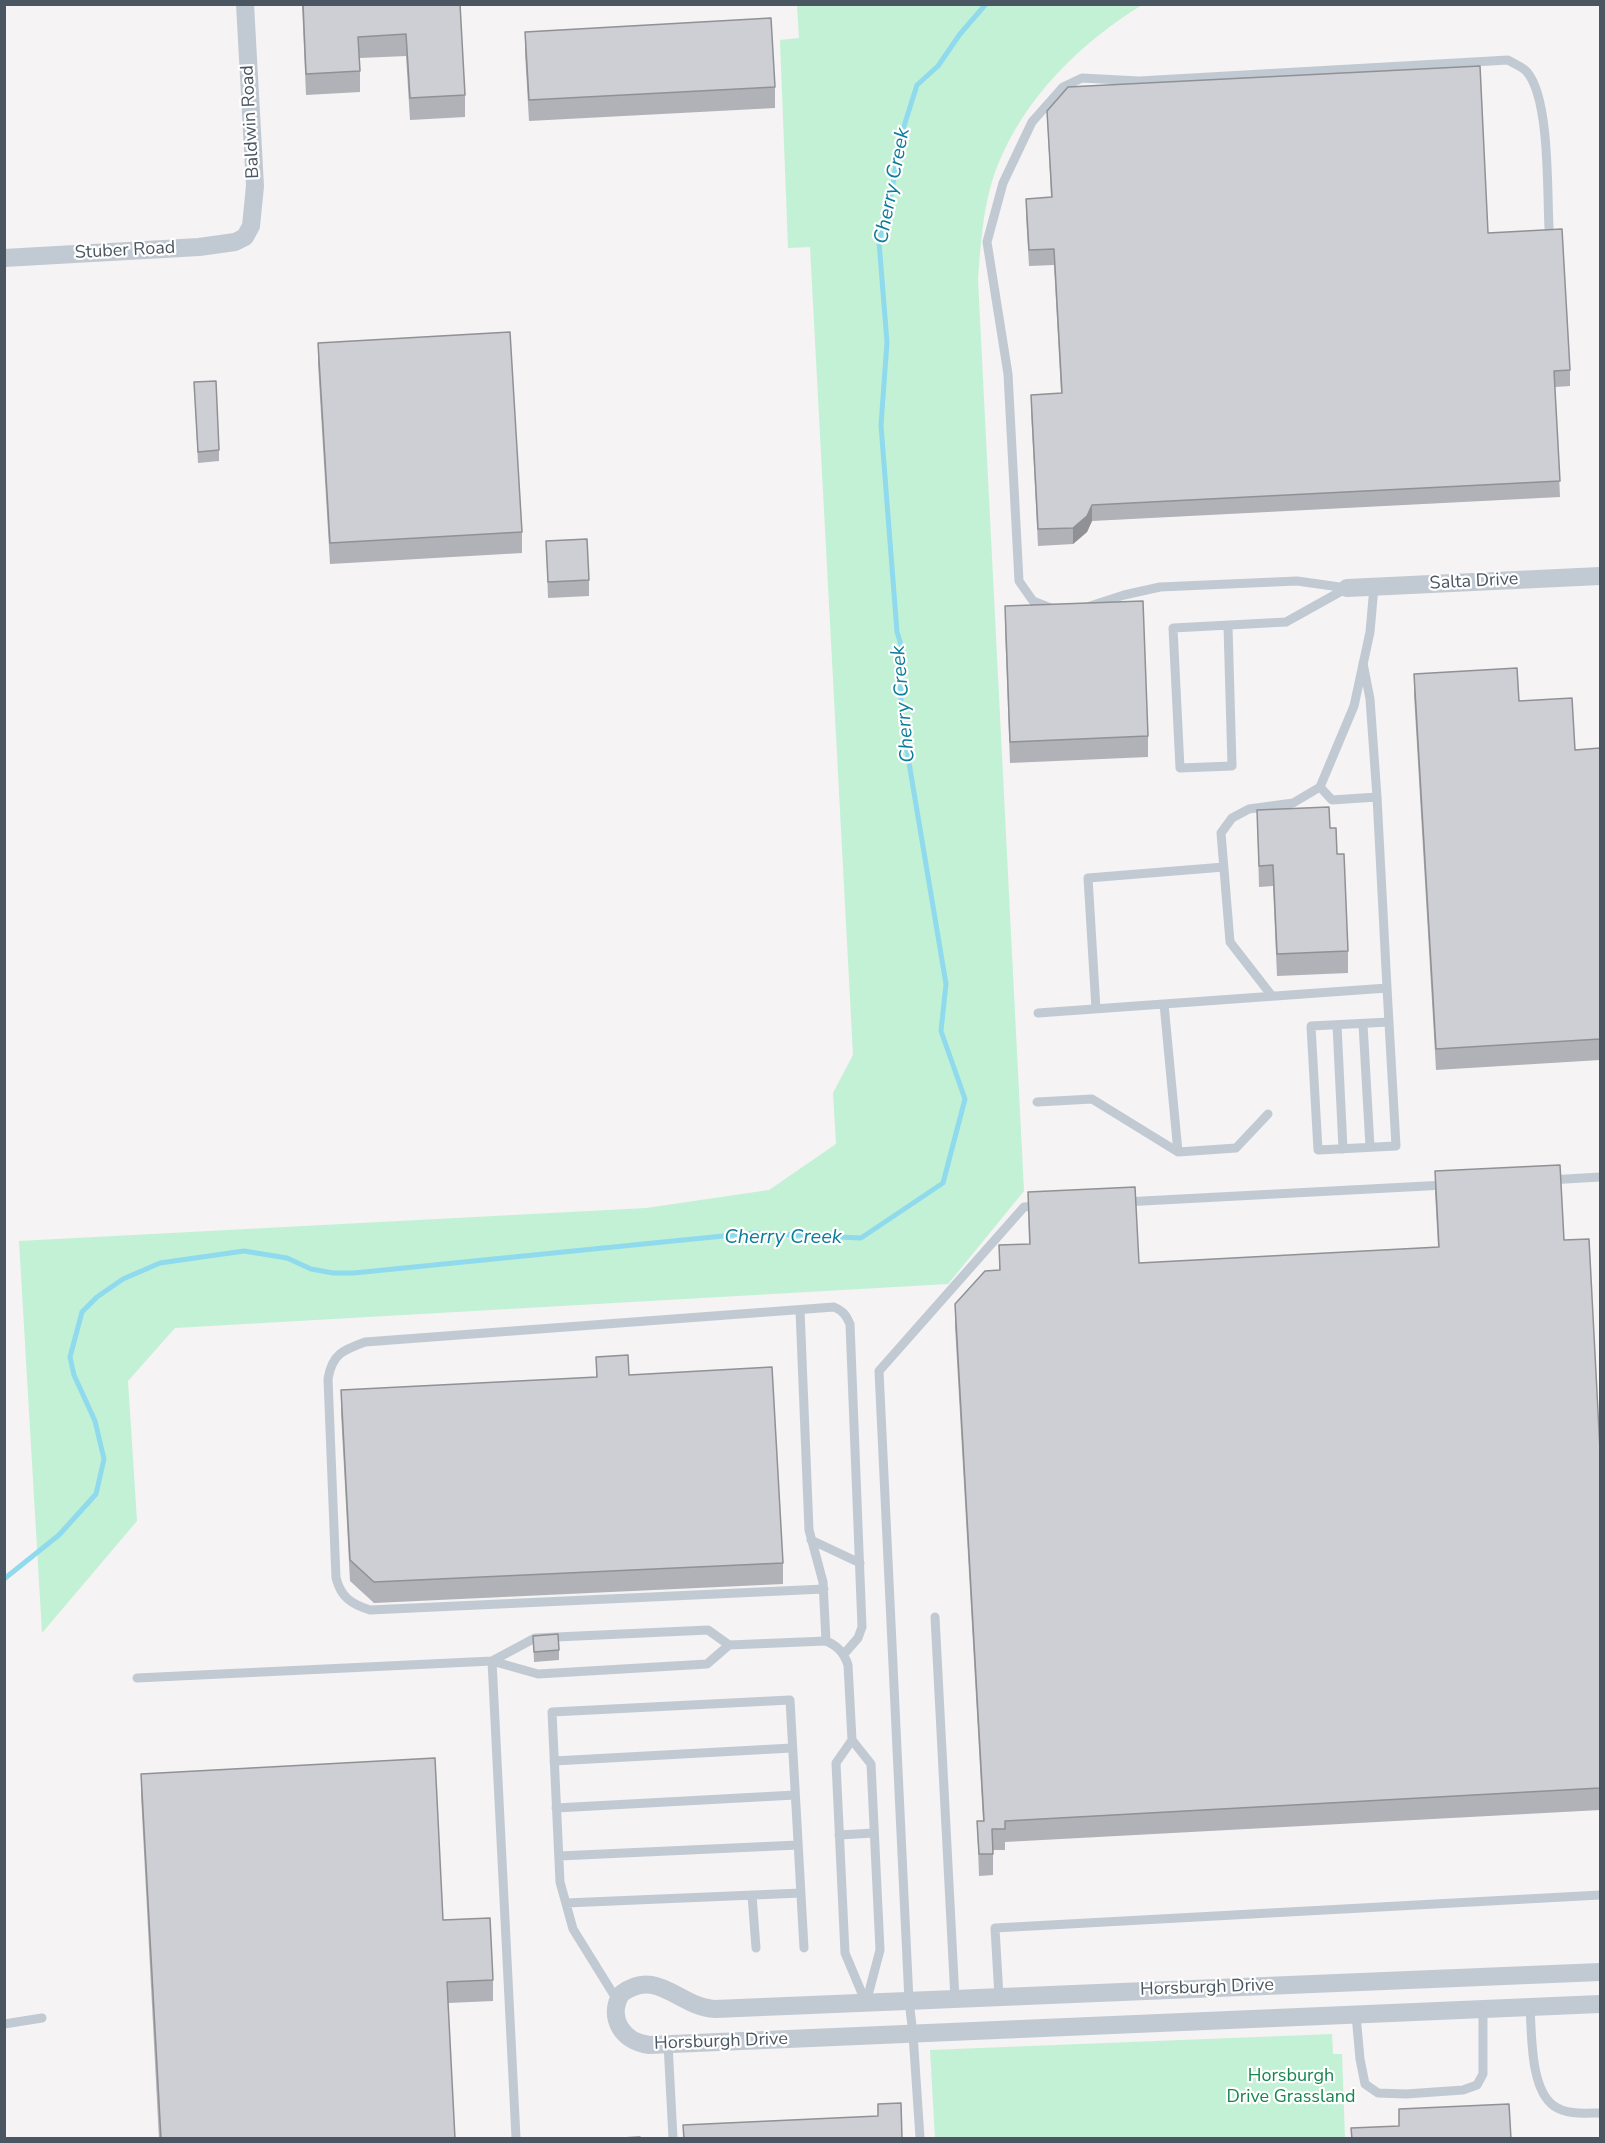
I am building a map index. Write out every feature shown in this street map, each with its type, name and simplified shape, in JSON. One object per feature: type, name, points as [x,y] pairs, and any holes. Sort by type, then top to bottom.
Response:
[{"type":"street","name":"Baldwin Road","points":[[244,237],[253,220],[255,186],[245,4]]},
{"type":"street","name":"Stuber Road","points":[[4,258],[199,247],[235,242],[244,237]]},
{"type":"street","name":"Salta Drive","points":[[1347,588],[1600,576]]},
{"type":"street","name":"Horsburgh Drive","points":[[1600,1972],[709,2009],[688,2002],[666,1989],[643,1984],[627,1989],[617,2000],[617,2015],[623,2033],[639,2044],[668,2044],[1600,2004]]},
{"type":"street","points":[[1529,1974],[1530,2008]]},
{"type":"street","points":[[866,2003],[868,2036]]},
{"type":"lane","points":[[1062,609],[1053,609],[1033,601],[1019,581],[1008,374],[987,242],[1003,183],[1032,122],[1063,87],[1082,78],[1139,81],[1508,60],[1526,70],[1536,86],[1544,118],[1549,228]]},
{"type":"lane","points":[[1081,609],[1124,595],[1160,587],[1297,581],[1347,588]]},
{"type":"lane","points":[[1272,996],[1230,942],[1221,833],[1232,818],[1249,809],[1293,803],[1320,787],[1354,706],[1370,632],[1374,587]]},
{"type":"lane","points":[[1227,626],[1232,766],[1180,768],[1173,628],[1286,622],[1347,588]]},
{"type":"lane","points":[[1363,663],[1370,699],[1377,797],[1396,1146],[1318,1150],[1311,1026],[1389,1022]]},
{"type":"lane","points":[[1320,787],[1332,800],[1377,797]]},
{"type":"lane","points":[[1096,1009],[1088,878],[1224,867]]},
{"type":"lane","points":[[1038,1013],[1387,988]]},
{"type":"lane","points":[[1164,1004],[1178,1152]]},
{"type":"lane","points":[[1363,1024],[1370,1147]]},
{"type":"lane","points":[[1337,1025],[1343,1149]]},
{"type":"lane","points":[[1037,1102],[1092,1099],[1178,1152],[1236,1148],[1268,1114]]},
{"type":"lane","points":[[1542,1180],[1600,1177]]},
{"type":"lane","points":[[1118,1202],[1459,1184]]},
{"type":"lane","points":[[920,2139],[909,2001],[879,1371],[1023,1207],[1047,1206]]},
{"type":"lane","points":[[824,1589],[370,1610],[354,1605],[339,1589],[336,1578],[328,1379],[330,1365],[338,1354],[365,1342],[834,1307],[847,1316],[850,1324],[862,1627],[858,1638],[844,1654]]},
{"type":"lane","points":[[800,1310],[811,1540],[824,1589],[826,1641]]},
{"type":"lane","points":[[811,1540],[860,1563]]},
{"type":"lane","points":[[934,1617],[955,1999]]},
{"type":"lane","points":[[492,1661],[536,1638],[708,1630],[729,1645],[826,1641],[840,1649],[848,1665],[852,1740],[871,1764],[880,1950],[866,2003]]},
{"type":"lane","points":[[136,1678],[492,1661],[538,1674],[707,1664],[729,1645]]},
{"type":"lane","points":[[492,1661],[516,2139]]},
{"type":"lane","points":[[617,2000],[573,1929],[560,1882],[552,1712],[790,1700],[804,1948]]},
{"type":"lane","points":[[852,1740],[836,1763],[845,1953],[866,2003]]},
{"type":"lane","points":[[554,1761],[792,1748]]},
{"type":"lane","points":[[556,1808],[795,1795]]},
{"type":"lane","points":[[839,1835],[874,1833]]},
{"type":"lane","points":[[558,1856],[798,1845]]},
{"type":"lane","points":[[566,1904],[801,1893]]},
{"type":"lane","points":[[752,1895],[756,1948]]},
{"type":"lane","points":[[999,1997],[995,1928],[1600,1895]]},
{"type":"lane","points":[[1530,2008],[1532,2046],[1537,2076],[1544,2097],[1556,2108],[1576,2114],[1600,2113]]},
{"type":"lane","points":[[1356,2015],[1365,2084],[1378,2093],[1406,2094],[1463,2091],[1476,2085],[1483,2074],[1483,2010]]},
{"type":"lane","points":[[4,2024],[42,2018]]},
{"type":"lane","points":[[668,2044],[673,2139]]},
{"type":"green space","points":[[797,5],[1142,5],[1119,20],[1076,55],[1038,95],[1022,118],[1008,142],[992,181],[982,237],[978,280],[1024,1191],[948,1284],[175,1328],[128,1381],[137,1521],[42,1633],[19,1241],[646,1208],[769,1190],[836,1144],[833,1093],[853,1055],[810,247],[788,248],[780,40],[799,38]]},
{"type":"green space","name":"Horsburgh Drive Grassland","points":[[1332,2034],[1333,2054],[1342,2054],[1345,2138],[935,2138],[930,2050]]},
{"type":"building","points":[[303,4],[460,4],[465,95],[410,98],[406,34],[358,37],[360,71],[306,74]]},
{"type":"building","points":[[771,18],[775,87],[529,100],[525,32]]},
{"type":"building","points":[[1480,66],[1488,233],[1562,229],[1570,370],[1554,371],[1560,481],[1092,505],[1087,516],[1073,528],[1038,529],[1031,395],[1062,393],[1054,249],[1029,250],[1026,199],[1052,197],[1047,111],[1068,87]]},
{"type":"building","points":[[510,332],[522,532],[330,543],[318,343]]},
{"type":"building","points":[[216,381],[219,450],[198,452],[194,382]]},
{"type":"building","points":[[587,539],[589,580],[548,582],[546,541]]},
{"type":"building","points":[[1143,601],[1148,736],[1010,742],[1005,606]]},
{"type":"building","points":[[1517,668],[1519,701],[1572,698],[1575,750],[1600,748],[1600,1039],[1436,1049],[1414,674]]},
{"type":"building","points":[[1329,807],[1330,828],[1336,828],[1337,854],[1344,854],[1348,951],[1277,954],[1273,865],[1259,866],[1257,810]]},
{"type":"building","points":[[1560,1165],[1564,1240],[1589,1239],[1600,1450],[1600,1788],[1005,1821],[1005,1829],[992,1829],[993,1854],[979,1854],[977,1821],[984,1821],[955,1304],[985,1271],[1000,1270],[999,1245],[1030,1244],[1028,1192],[1135,1187],[1139,1263],[1439,1247],[1435,1171]]},
{"type":"building","points":[[628,1355],[629,1375],[772,1367],[783,1563],[374,1582],[350,1560],[341,1390],[597,1377],[596,1357]]},
{"type":"building","points":[[558,1634],[559,1650],[534,1652],[533,1636]]},
{"type":"building","points":[[435,1758],[443,1920],[490,1918],[493,1980],[447,1982],[455,2139],[161,2139],[141,1774]]},
{"type":"building","points":[[901,2103],[902,2139],[684,2139],[683,2125],[878,2116],[878,2104]]},
{"type":"building","points":[[1509,2104],[1511,2139],[1352,2139],[1351,2128],[1399,2126],[1399,2109]]},
{"type":"building","points":[[640,2137],[640,2139],[603,2139]]},
{"type":"waterway","name":"Cherry Creek","points":[[4,1579],[59,1535],[96,1494],[104,1459],[95,1421],[74,1375],[70,1357],[82,1312],[97,1297],[123,1279],[160,1263],[244,1251],[287,1258],[311,1269],[333,1273],[354,1273],[753,1233],[861,1238],[943,1183],[965,1099],[941,1031],[946,984],[902,721],[900,680],[904,654],[897,632],[881,425],[887,342],[879,242],[892,191],[899,142],[917,85],[938,66],[960,34],[986,4]]}]
